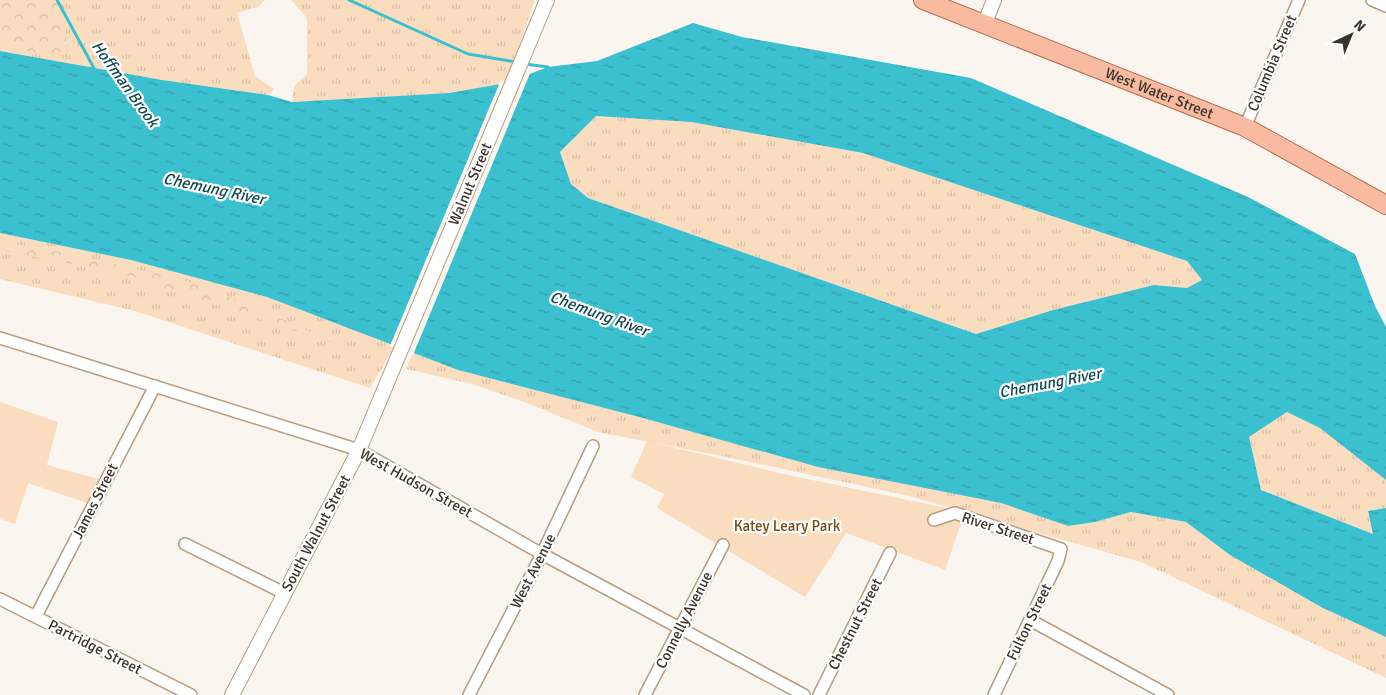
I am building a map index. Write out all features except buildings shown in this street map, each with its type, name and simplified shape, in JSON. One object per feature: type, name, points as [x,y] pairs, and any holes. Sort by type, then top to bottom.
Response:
[{"type":"main road","name":"West Water Street","points":[[923,0],[1245,127],[1386,205]]},
{"type":"street","name":"Walnut Street","points":[[394,368],[547,0]]},
{"type":"street","points":[[984,25],[994,0]]},
{"type":"street","name":"Columbia Street","points":[[1245,127],[1299,0]]},
{"type":"street","points":[[1372,0],[1386,6]]},
{"type":"street","name":"West Hudson Street","points":[[0,338],[359,450],[542,554],[804,695]]},
{"type":"street","name":"South Walnut Street","points":[[232,695],[359,450],[394,368]]},
{"type":"street","name":"James Street","points":[[36,616],[155,386]]},
{"type":"street","name":"West Avenue","points":[[469,695],[542,554],[593,446]]},
{"type":"street","name":"River Street","points":[[934,520],[955,514],[1061,549]]},
{"type":"street","points":[[185,544],[284,593]]},
{"type":"street","name":"Connelly Avenue","points":[[645,695],[723,545]]},
{"type":"street","name":"Fulton Street","points":[[994,695],[1061,549]]},
{"type":"street","name":"Chestnut Street","points":[[819,695],[890,553]]},
{"type":"street","name":"Partridge Street","points":[[0,599],[191,695]]},
{"type":"street","points":[[1030,620],[1168,695]]},
{"type":"green space","points":[[0,0],[265,0],[258,7],[237,13],[255,76],[274,89],[268,95],[162,80],[0,51]]},
{"type":"green space","points":[[0,0],[54,0],[64,12],[67,46],[55,57],[0,46]]},
{"type":"green space","points":[[291,0],[535,0],[506,83],[449,93],[292,102],[294,86],[307,74],[307,18]]},
{"type":"green space","points":[[596,116],[691,122],[863,153],[1187,261],[1202,280],[1187,288],[1154,285],[1053,310],[976,334],[588,198],[571,184],[560,152]]},
{"type":"green space","points":[[0,233],[131,260],[267,297],[395,346],[370,388],[135,311],[0,279]]},
{"type":"green space","points":[[0,242],[46,249],[178,278],[252,305],[336,344],[118,273],[0,250]]},
{"type":"green space","points":[[413,353],[458,370],[643,418],[818,467],[1001,503],[1068,526],[1095,522],[1131,512],[1186,522],[1230,555],[1321,607],[1386,637],[1386,678],[1141,562],[909,496],[598,432],[522,401],[472,384],[406,369]]},
{"type":"green space","points":[[0,402],[58,422],[47,465],[106,481],[93,505],[28,483],[15,524],[0,519]]},
{"type":"green space","points":[[1287,412],[1320,428],[1386,480],[1386,508],[1368,511],[1373,534],[1261,490],[1249,437]]},
{"type":"green space","name":"Katey Leary Park","points":[[647,441],[779,473],[965,512],[945,570],[846,533],[805,597],[657,508],[664,494],[631,477]]},
{"type":"water","name":"Chemung River","points":[[693,23],[742,37],[971,78],[1248,197],[1355,254],[1375,306],[1386,327],[1386,480],[1320,428],[1287,412],[1249,437],[1261,490],[1373,534],[1368,511],[1386,508],[1386,637],[1321,607],[1230,555],[1186,522],[1131,512],[1095,522],[1068,526],[1001,503],[818,467],[643,418],[458,370],[267,297],[131,260],[0,233],[0,51],[162,80],[268,95],[292,102],[449,93],[506,83],[548,67],[597,61]],"holes":[[[596,116],[691,122],[863,153],[1187,261],[1202,280],[1187,288],[1154,285],[1053,310],[976,334],[588,198],[571,184],[560,152]]]},
{"type":"pier","points":[[531,71],[413,355],[390,346],[500,82]]},
{"type":"waterway","name":"Hoffman Brook","points":[[57,0],[95,70]]},
{"type":"waterway","points":[[349,0],[468,54],[516,62]]},
{"type":"waterway","points":[[525,64],[548,67]]}]
